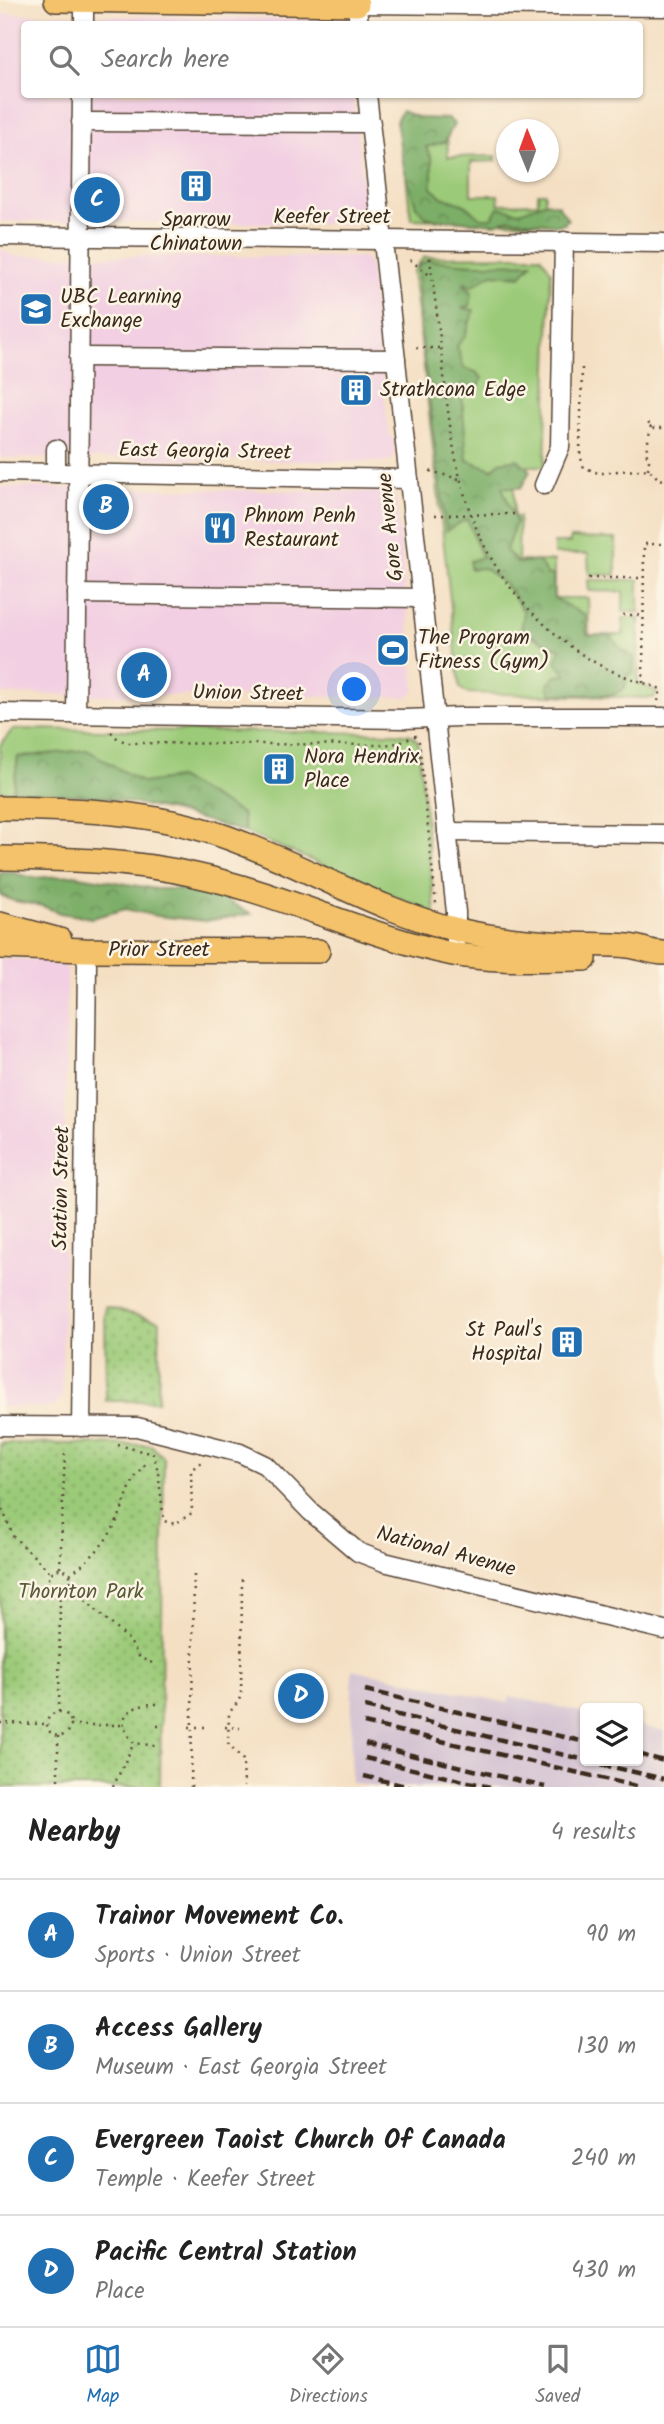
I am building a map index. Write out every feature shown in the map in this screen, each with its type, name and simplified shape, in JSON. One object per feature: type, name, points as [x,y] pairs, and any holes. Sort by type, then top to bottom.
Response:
[{"type":"main road","points":[[56,0],[357,10]]},
{"type":"main road","points":[[0,808],[77,809],[184,824],[224,837],[398,910],[458,930],[565,944],[630,946],[659,953]]},
{"type":"main road","points":[[0,858],[116,862],[198,875],[454,954],[508,959],[632,960],[659,953]]},
{"type":"main road","points":[[0,924],[75,944],[85,950]]},
{"type":"main road","name":"Prior Street","points":[[0,947],[318,951]]},
{"type":"street","points":[[84,0],[84,21]]},
{"type":"street","points":[[357,10],[664,7]]},
{"type":"street","points":[[76,715],[82,98]]},
{"type":"street","name":"Gore Avenue","points":[[367,98],[458,930],[454,954]]},
{"type":"street","points":[[81,122],[370,123]]},
{"type":"street","name":"Keefer Street","points":[[0,236],[664,243]]},
{"type":"street","points":[[544,485],[560,447],[564,241]]},
{"type":"street","points":[[79,357],[396,359]]},
{"type":"street","points":[[56,449],[56,473]]},
{"type":"street","name":"East Georgia Street","points":[[0,472],[409,479]]},
{"type":"street","points":[[77,594],[422,598]]},
{"type":"street","name":"Union Street","points":[[0,713],[405,719],[661,709]]},
{"type":"street","points":[[447,832],[664,834]]},
{"type":"street","name":"Station Street","points":[[81,1427],[87,965],[85,950]]},
{"type":"street","name":"National Avenue","points":[[0,1426],[137,1427],[240,1452],[265,1465],[319,1519],[358,1552],[384,1562],[664,1630]]},
{"type":"path","points":[[429,254],[443,379],[459,479],[484,547],[501,576],[524,605],[572,649],[618,674],[661,689],[661,709]]},
{"type":"path","points":[[410,260],[432,277]]},
{"type":"path","points":[[416,348],[441,348]]},
{"type":"path","points":[[582,369],[580,454],[583,466],[607,475],[618,471],[648,469]]},
{"type":"path","points":[[648,469],[646,453],[650,424],[654,428],[664,428]]},
{"type":"path","points":[[648,469],[664,480]]},
{"type":"path","points":[[430,471],[459,479]]},
{"type":"path","points":[[435,515],[515,514]]},
{"type":"path","points":[[643,683],[643,544],[664,544]]},
{"type":"path","points":[[588,578],[643,578]]},
{"type":"path","points":[[623,615],[643,615]]},
{"type":"path","points":[[120,728],[106,728],[118,739],[129,743],[383,745],[399,743],[416,735]]},
{"type":"path","points":[[410,731],[416,735],[419,742],[435,903],[438,908]]},
{"type":"path","points":[[114,1444],[153,1454],[158,1471],[164,1521],[175,1524]]},
{"type":"path","points":[[60,1569],[65,1454]]},
{"type":"path","points":[[70,1574],[89,1561],[103,1544],[117,1521],[137,1472],[146,1462]]},
{"type":"path","points":[[0,1503],[13,1536],[51,1573]]},
{"type":"path","points":[[51,1573],[60,1569]]},
{"type":"path","points":[[60,1569],[70,1574]]},
{"type":"path","points":[[51,1573],[49,1583],[53,1589],[60,1591],[70,1586]]},
{"type":"path","points":[[191,1787],[194,1573]]},
{"type":"path","points":[[70,1574],[70,1586],[129,1640],[139,1658],[155,1664]]},
{"type":"path","points":[[242,1578],[241,1698],[229,1713],[227,1728],[228,1743],[243,1760],[243,1787]]},
{"type":"path","points":[[59,1712],[60,1591]]},
{"type":"path","points":[[157,1704],[131,1709],[126,1715],[124,1725],[127,1736],[134,1743],[157,1746]]},
{"type":"path","points":[[59,1712],[66,1715],[70,1725],[65,1734],[58,1736],[51,1734],[47,1724],[49,1717],[59,1712]]},
{"type":"path","points":[[0,1723],[47,1724]]},
{"type":"path","points":[[70,1725],[124,1725]]},
{"type":"path","points":[[191,1727],[208,1727]]},
{"type":"path","points":[[227,1728],[240,1728]]},
{"type":"path","points":[[58,1736],[58,1787]]},
{"type":"path","points":[[113,1787],[134,1743]]},
{"type":"shaded area","points":[[0,14],[340,21],[21,21],[21,98],[353,98],[366,212],[360,222],[0,221]]},
{"type":"shaded area","points":[[0,248],[12,256],[363,257],[369,263],[370,269],[389,434],[395,441],[395,455],[383,462],[86,458],[71,450],[66,458],[0,458]]},
{"type":"shaded area","points":[[0,487],[391,492],[396,499],[415,689],[405,697],[0,694]]},
{"type":"shaded area","points":[[0,959],[62,961],[67,972],[62,1397],[54,1407],[0,1407]]},
{"type":"shaded area","points":[[352,1669],[508,1703],[510,1696],[580,1712],[580,1766],[643,1766],[643,1726],[664,1731],[664,1787],[374,1787],[351,1782]]},
{"type":"green space","points":[[402,111],[419,118],[449,119],[454,124],[445,142],[426,147],[432,160],[432,188],[442,197],[465,205],[481,218],[492,218],[498,207],[519,212],[547,202],[558,205],[568,220],[559,225],[509,219],[495,224],[427,218],[416,206],[404,168],[396,121]]},
{"type":"green space","points":[[400,125],[447,127],[448,157],[496,156],[496,161],[471,162],[471,195],[498,195],[499,204],[538,203],[538,193],[545,193],[545,215],[563,217],[565,224],[411,219]]},
{"type":"green space","points":[[541,256],[551,271],[545,466],[514,466],[514,517],[519,517],[518,561],[554,561],[554,598],[588,598],[589,635],[623,635],[623,618],[639,618],[638,684],[657,691],[654,698],[467,693],[460,688],[413,271],[424,257]]},
{"type":"green space","points":[[428,260],[475,264],[532,263],[521,276],[492,274],[472,286],[463,283],[472,292],[470,306],[462,308],[474,310],[465,336],[457,346],[464,368],[476,372],[482,378],[477,392],[462,396],[467,460],[492,469],[500,462],[518,459],[530,471],[521,488],[502,487],[516,522],[506,550],[517,563],[539,561],[546,574],[553,575],[554,598],[586,616],[588,635],[610,635],[619,647],[634,657],[633,674],[627,674],[625,688],[612,695],[551,694],[548,684],[556,676],[566,675],[556,662],[560,649],[521,631],[524,612],[506,585],[484,568],[470,569],[470,561],[482,557],[467,519],[446,531],[420,328],[418,266]]},
{"type":"green space","points":[[570,538],[616,539],[616,575],[589,575],[588,554],[554,554],[554,543],[570,543]]},
{"type":"green space","points":[[588,580],[639,580],[639,612],[623,612],[623,592],[589,591]]},
{"type":"green space","points":[[13,729],[412,735],[418,742],[435,913],[245,832],[242,814],[178,778],[143,783],[87,750],[18,757],[13,791],[0,791],[0,745]]},
{"type":"green space","points":[[87,750],[143,783],[178,778],[242,814],[245,832],[172,811],[102,797],[13,791],[18,757]]},
{"type":"green space","points":[[0,873],[34,878],[74,875],[156,889],[183,889],[220,897],[251,914],[205,921],[157,916],[125,909],[92,918],[60,913],[0,895]]},
{"type":"green space","points":[[105,1307],[160,1321],[158,1401],[106,1401]]},
{"type":"green space","name":"Thornton Park","points":[[0,1443],[151,1445],[164,1458],[160,1787],[0,1787]]},
{"type":"railway","points":[[365,1690],[580,1741]]},
{"type":"railway","points":[[365,1707],[580,1759]]},
{"type":"railway","points":[[364,1723],[640,1787]]},
{"type":"railway","points":[[365,1744],[545,1787]]},
{"type":"railway","points":[[643,1755],[664,1761]]},
{"type":"railway","points":[[365,1758],[490,1787]]},
{"type":"railway","points":[[608,1766],[664,1779]]},
{"type":"railway","points":[[364,1776],[410,1787]]},
{"type":"place","name":"Sparrow Chinatown","points":[[196,186]]},
{"type":"place","name":"Evergreen Taoist Church Of Canada","points":[[97,200]]},
{"type":"place","name":"UBC Learning Exchange","points":[[36,309]]},
{"type":"place","name":"Strathcona Edge","points":[[356,390]]},
{"type":"place","name":"Access Gallery","points":[[106,507]]},
{"type":"place","name":"Phnom Penh Restaurant","points":[[220,528]]},
{"type":"place","name":"The Program Fitness (Gym)","points":[[393,650]]},
{"type":"place","name":"Trainor Movement Co.","points":[[144,675]]},
{"type":"place","name":"Nora Hendrix Place","points":[[279,769]]},
{"type":"place","name":"St Paul's Hospital","points":[[567,1342]]},
{"type":"place","name":"Pacific Central Station","points":[[301,1696]]}]
